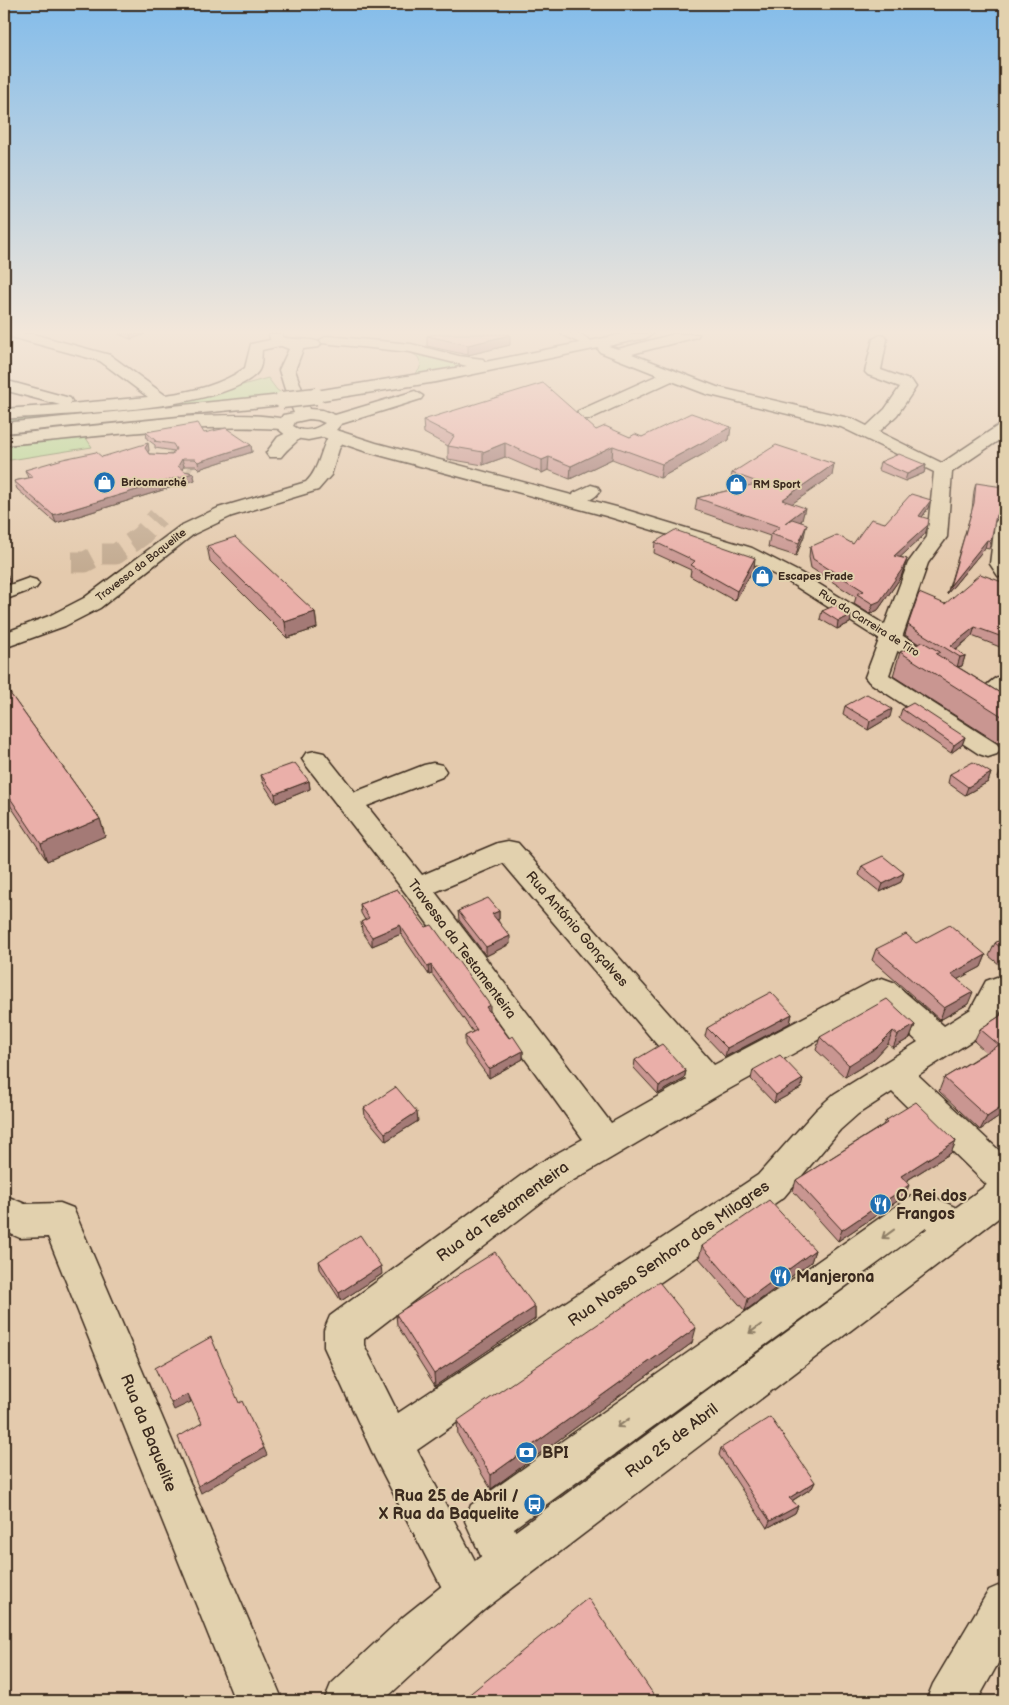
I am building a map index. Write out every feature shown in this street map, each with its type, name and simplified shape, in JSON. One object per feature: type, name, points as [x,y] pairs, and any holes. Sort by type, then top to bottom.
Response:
[{"type":"street","points":[[4,428],[147,414]]},
{"type":"street","points":[[4,440],[179,422],[235,420],[313,434],[331,429],[359,414]]},
{"type":"street","points":[[812,414],[832,418],[869,433],[906,454],[943,470]]},
{"type":"street","points":[[869,433],[889,414]]},
{"type":"street","points":[[274,453],[290,429],[289,419],[303,415]]},
{"type":"street","name":"Rua da Carreira de Tiro","points":[[303,415],[322,415],[331,429],[509,485],[578,496],[613,512],[724,544],[757,557],[794,577],[996,704]]},
{"type":"street","name":"Travessa da Baquelite","points":[[4,641],[57,621],[92,603],[186,530],[225,512],[312,486],[323,476],[331,429]]},
{"type":"street","points":[[943,470],[1005,429]]},
{"type":"street","points":[[943,470],[937,537],[918,564],[892,638],[872,684],[988,749]]},
{"type":"street","points":[[1005,523],[1000,564],[1005,572]]},
{"type":"street","points":[[4,594],[29,584]]},
{"type":"street","points":[[996,704],[1005,680]]},
{"type":"street","name":"Travessa da Testamenteira","points":[[315,759],[417,888],[606,1143]]},
{"type":"street","points":[[351,803],[433,771]]},
{"type":"street","name":"Rua António Gonçalves","points":[[417,888],[508,850],[710,1083]]},
{"type":"street","name":"Rua Nossa Senhora dos Milagres","points":[[390,1443],[755,1198],[771,1186],[828,1120],[846,1104],[982,1018],[997,989]]},
{"type":"street","name":"Rua da Testamenteira","points":[[469,1593],[390,1443],[344,1347],[344,1330],[547,1177],[710,1083],[882,990],[942,1044]]},
{"type":"street","points":[[895,1074],[1005,1180]]},
{"type":"street","name":"Rua 25 de Abril","points":[[348,1701],[414,1639],[469,1593],[1005,1192]]},
{"type":"street","name":"Rua da Baquelite","points":[[4,1211],[20,1221],[60,1220],[259,1701]]},
{"type":"street","points":[[950,1701],[1005,1606]]},
{"type":"green space","points":[[45,414],[109,414],[4,424],[4,417]]},
{"type":"green space","points":[[84,435],[92,447],[4,461],[4,444]]},
{"type":"building","points":[[444,414],[577,414],[596,430],[605,426],[630,437],[635,434],[642,437],[693,414],[731,427],[662,464],[613,446],[571,466],[549,457],[542,460],[505,443],[483,452],[448,446],[454,436],[423,420]]},
{"type":"building","points":[[198,423],[204,433],[226,428],[251,445],[198,462],[195,459],[182,459],[178,466],[184,471],[193,473],[53,515],[14,481],[33,477],[25,470],[63,459],[96,452],[102,457],[148,443],[145,448],[149,454],[172,455],[176,449],[173,444],[154,441],[156,441],[146,432]]},
{"type":"building","points":[[776,445],[834,464],[782,500],[805,508],[785,523],[792,519],[807,524],[799,543],[770,534],[780,527],[697,498],[760,483],[732,473]]},
{"type":"building","points":[[899,454],[926,465],[907,474],[880,462]]},
{"type":"building","points":[[976,483],[1003,487],[1003,507],[996,515],[991,541],[987,540],[950,586],[974,503]]},
{"type":"building","points":[[911,494],[931,500],[919,516],[929,519],[928,525],[894,556],[907,559],[903,568],[880,601],[873,604],[857,594],[864,591],[813,559],[810,547],[837,535],[853,544],[871,519],[885,523]]},
{"type":"building","points":[[675,530],[755,558],[737,591],[691,565],[695,561],[655,542]]},
{"type":"building","points":[[235,537],[315,612],[285,622],[207,546]]},
{"type":"building","points":[[980,574],[1005,583],[1005,638],[975,627],[951,646],[965,656],[960,657],[908,625],[919,593],[945,604]]},
{"type":"building","points":[[836,605],[852,615],[838,621],[822,611]]},
{"type":"building","points":[[923,642],[940,652],[936,654],[1005,696],[1005,718],[900,652]]},
{"type":"building","points":[[4,685],[100,819],[41,844],[4,789]]},
{"type":"building","points":[[867,694],[892,709],[870,721],[845,706]]},
{"type":"building","points":[[913,703],[965,737],[954,745],[902,709]]},
{"type":"building","points":[[973,762],[991,773],[968,787],[950,774]]},
{"type":"building","points":[[295,763],[309,781],[275,794],[261,775]]},
{"type":"building","points":[[883,856],[904,873],[883,884],[862,866]]},
{"type":"building","points":[[397,889],[426,927],[432,925],[490,1005],[486,1007],[509,1038],[513,1036],[523,1051],[489,1069],[465,1036],[477,1030],[431,965],[428,967],[400,925],[372,937],[361,922],[369,918],[360,904]]},
{"type":"building","points":[[488,898],[499,911],[492,914],[510,936],[486,947],[458,911]]},
{"type":"building","points":[[950,925],[986,955],[951,974],[973,992],[944,1008],[876,949],[906,934],[916,943]]},
{"type":"building","points":[[1005,937],[1005,951],[995,943]]},
{"type":"building","points":[[771,992],[792,1014],[727,1048],[707,1028],[741,1008]]},
{"type":"building","points":[[887,999],[915,1025],[898,1035],[893,1031],[876,1048],[849,1065],[820,1037]]},
{"type":"building","points":[[1005,1010],[1005,1105],[987,1117],[944,1078],[999,1045],[980,1029],[1000,1016]]},
{"type":"building","points":[[662,1044],[686,1071],[659,1086],[635,1060]]},
{"type":"building","points":[[780,1055],[803,1079],[776,1095],[753,1070]]},
{"type":"building","points":[[396,1087],[417,1112],[385,1133],[364,1108]]},
{"type":"building","points":[[916,1102],[956,1141],[901,1176],[909,1185],[842,1230],[796,1180],[887,1123],[885,1121]]},
{"type":"building","points":[[769,1200],[815,1250],[748,1299],[702,1246]]},
{"type":"building","points":[[360,1235],[381,1266],[339,1293],[319,1261]]},
{"type":"building","points":[[495,1252],[535,1307],[434,1374],[396,1314]]},
{"type":"building","points":[[659,1282],[696,1328],[491,1475],[457,1421]]},
{"type":"building","points":[[211,1337],[239,1403],[242,1401],[264,1448],[198,1486],[178,1437],[202,1423],[188,1394],[171,1403],[155,1368]]},
{"type":"building","points":[[770,1417],[815,1482],[789,1498],[798,1506],[770,1521],[721,1448]]},
{"type":"building","points":[[588,1598],[658,1701],[461,1701]]},
{"type":"tunnel","points":[[167,456],[190,472]]},
{"type":"tunnel","points":[[72,562],[85,562],[100,554],[116,554],[141,536],[158,517]]},
{"type":"place","name":"Bricomarché","points":[[105,482]]},
{"type":"place","name":"RM Sport","points":[[737,484]]},
{"type":"place","name":"Escapes Frade","points":[[762,576]]},
{"type":"place","name":"O Rei dos Frangos","points":[[880,1205]]},
{"type":"place","name":"Manjerona","points":[[780,1277]]},
{"type":"place","name":"BPI","points":[[526,1453]]},
{"type":"place","name":"Rua 25 de Abril / X Rua da Baquelite","points":[[535,1505]]}]
